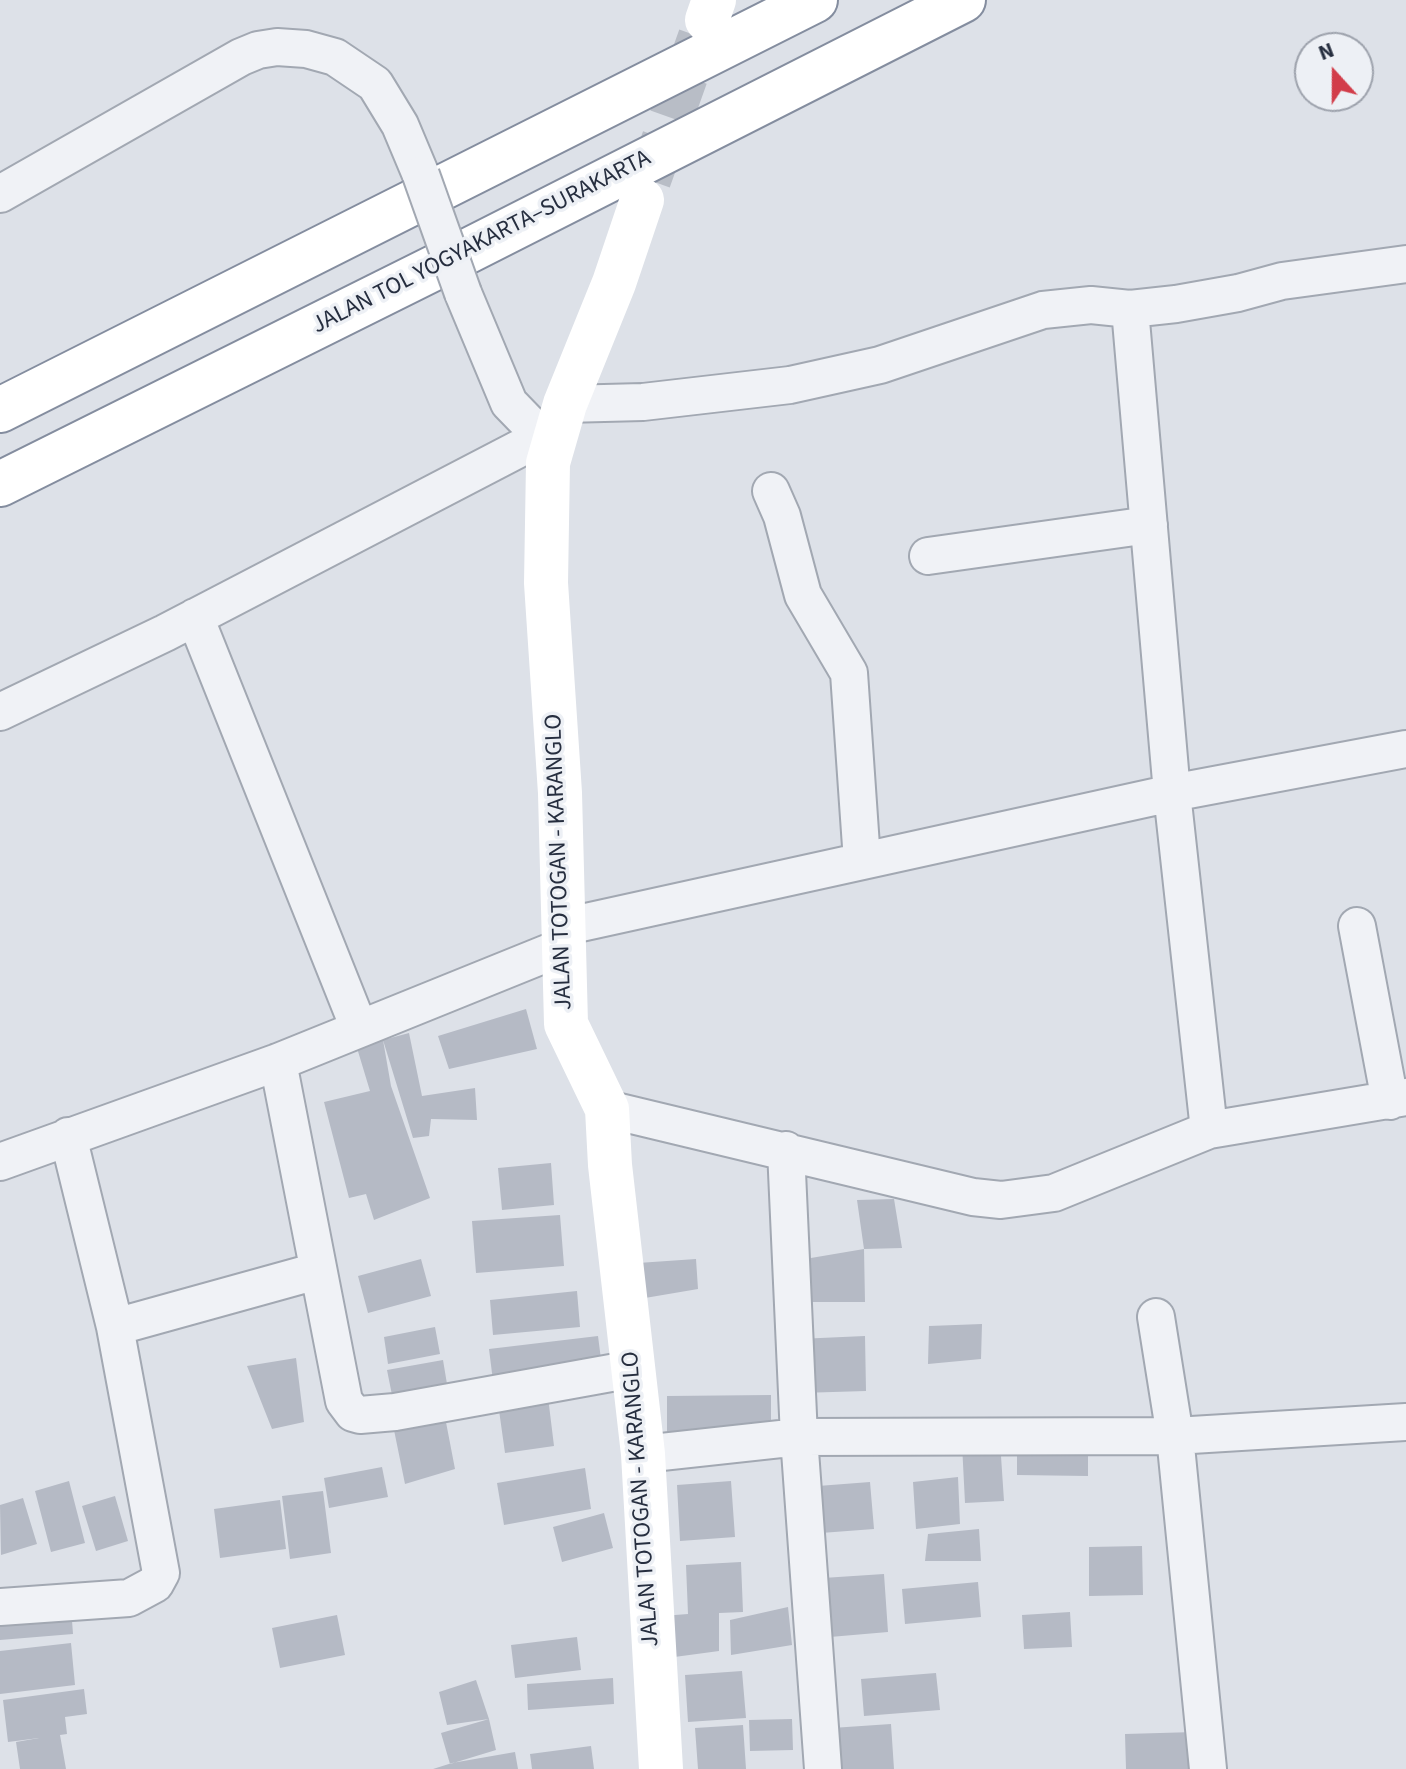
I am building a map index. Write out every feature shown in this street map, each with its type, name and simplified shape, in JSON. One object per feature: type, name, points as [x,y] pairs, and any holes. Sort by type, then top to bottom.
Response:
[{"type":"main road","points":[[0,410],[815,0]]},
{"type":"main road","name":"JALAN TOL YOGYAKARTA–SURAKARTA","points":[[0,484],[963,0]]},
{"type":"main road","name":"JALAN TOTOGAN - KARANGLO","points":[[642,200],[614,283],[554,423],[548,463],[546,583],[560,793],[566,1024],[607,1109],[610,1165],[643,1454],[661,1769]]},
{"type":"street","points":[[0,194],[258,50],[277,47],[306,49],[335,57],[375,84],[400,125],[463,293],[509,403],[554,423]]},
{"type":"street","points":[[0,712],[195,617],[554,423],[643,402],[790,385],[880,365],[1043,310],[1091,305],[1130,309],[1215,297],[1282,281],[1406,264]]},
{"type":"street","points":[[1130,309],[1172,793],[1209,1130]]},
{"type":"street","points":[[771,491],[782,516],[803,595],[849,673],[862,861]]},
{"type":"street","points":[[928,556],[1149,525]]},
{"type":"street","points":[[195,617],[359,1028]]},
{"type":"street","points":[[0,1162],[278,1062],[564,937],[862,861],[1172,793],[1406,749]]},
{"type":"street","points":[[607,1109],[973,1197],[1001,1200],[1054,1193],[1209,1130],[1398,1099],[1357,926]]},
{"type":"street","points":[[278,1062],[344,1401],[353,1413],[395,1412],[633,1369]]},
{"type":"street","points":[[0,1607],[129,1598],[155,1584],[161,1573],[115,1327],[68,1136]]},
{"type":"street","points":[[786,1150],[799,1437],[823,1769]]},
{"type":"street","points":[[115,1327],[317,1271]]},
{"type":"street","points":[[1156,1317],[1175,1436],[1208,1769]]},
{"type":"street","points":[[643,1454],[799,1437],[1175,1436],[1406,1422]]},
{"type":"building","points":[[526,1009],[537,1049],[449,1069],[438,1036]]},
{"type":"building","points":[[409,1033],[422,1096],[475,1088],[477,1120],[431,1119],[429,1136],[413,1138],[383,1040]]},
{"type":"building","points":[[383,1040],[391,1086],[430,1198],[374,1220],[366,1194],[349,1198],[324,1102],[370,1091],[357,1048]]},
{"type":"building","points":[[551,1163],[554,1205],[502,1210],[498,1168]]},
{"type":"building","points":[[894,1199],[902,1248],[864,1249],[857,1200]]},
{"type":"building","points":[[560,1215],[564,1266],[476,1273],[472,1221]]},
{"type":"building","points":[[864,1249],[865,1302],[804,1302],[805,1259]]},
{"type":"building","points":[[421,1259],[431,1296],[368,1313],[358,1276]]},
{"type":"building","points":[[696,1259],[698,1289],[645,1298],[638,1263]]},
{"type":"building","points":[[577,1291],[580,1327],[493,1335],[490,1300]]},
{"type":"building","points":[[982,1324],[981,1359],[928,1364],[929,1326]]},
{"type":"building","points":[[435,1327],[440,1354],[388,1364],[384,1337]]},
{"type":"building","points":[[598,1336],[602,1367],[493,1381],[489,1349]]},
{"type":"building","points":[[865,1336],[866,1391],[800,1393],[798,1339]]},
{"type":"building","points":[[296,1358],[304,1422],[272,1429],[247,1366]]},
{"type":"building","points":[[443,1360],[448,1390],[393,1400],[387,1370]]},
{"type":"building","points":[[771,1395],[771,1438],[667,1439],[667,1396]]},
{"type":"building","points":[[548,1397],[554,1446],[505,1453],[498,1403]]},
{"type":"building","points":[[445,1417],[455,1469],[405,1484],[394,1430]]},
{"type":"building","points":[[1000,1441],[1004,1501],[965,1503],[962,1444]]},
{"type":"building","points":[[1088,1449],[1088,1476],[1017,1475],[1017,1450]]},
{"type":"building","points":[[382,1467],[388,1497],[329,1508],[324,1478]]},
{"type":"building","points":[[585,1468],[591,1509],[504,1525],[497,1483]]},
{"type":"building","points":[[958,1477],[960,1524],[916,1529],[913,1482]]},
{"type":"building","points":[[69,1481],[85,1543],[51,1552],[35,1491]]},
{"type":"building","points":[[731,1481],[735,1537],[680,1541],[677,1485]]},
{"type":"building","points":[[870,1482],[874,1529],[821,1533],[818,1486]]},
{"type":"building","points":[[323,1491],[331,1553],[290,1559],[282,1496]]},
{"type":"building","points":[[115,1496],[128,1541],[96,1551],[82,1506]]},
{"type":"building","points":[[23,1498],[37,1544],[1,1555],[0,1505]]},
{"type":"building","points":[[280,1500],[286,1549],[220,1558],[214,1509]]},
{"type":"building","points":[[604,1513],[613,1548],[562,1562],[553,1527]]},
{"type":"building","points":[[979,1529],[981,1561],[925,1561],[928,1534]]},
{"type":"building","points":[[1142,1546],[1143,1595],[1089,1596],[1089,1547]]},
{"type":"building","points":[[741,1562],[743,1612],[719,1613],[719,1651],[667,1658],[662,1616],[688,1614],[686,1565]]},
{"type":"building","points":[[884,1574],[888,1632],[830,1637],[823,1578]]},
{"type":"building","points":[[978,1582],[981,1617],[905,1624],[902,1589]]},
{"type":"building","points":[[71,1607],[73,1634],[0,1640],[0,1613]]},
{"type":"building","points":[[788,1607],[792,1645],[731,1655],[730,1620]]},
{"type":"building","points":[[1070,1612],[1072,1647],[1024,1649],[1022,1615]]},
{"type":"building","points":[[337,1615],[345,1655],[280,1668],[272,1628]]},
{"type":"building","points":[[577,1637],[581,1670],[515,1678],[511,1645]]},
{"type":"building","points":[[71,1643],[75,1685],[0,1694],[0,1651]]},
{"type":"building","points":[[742,1671],[746,1718],[688,1722],[685,1675]]},
{"type":"building","points":[[936,1673],[940,1710],[864,1716],[861,1679]]},
{"type":"building","points":[[613,1678],[614,1704],[528,1710],[527,1684]]},
{"type":"building","points":[[476,1680],[489,1719],[447,1725],[439,1692]]},
{"type":"building","points":[[84,1689],[87,1714],[65,1717],[67,1734],[60,1735],[66,1769],[20,1769],[16,1742],[39,1738],[8,1742],[3,1700]]},
{"type":"building","points":[[489,1719],[496,1750],[450,1764],[441,1733]]},
{"type":"building","points":[[792,1719],[793,1750],[750,1751],[749,1720]]},
{"type":"building","points":[[891,1724],[894,1769],[835,1769],[832,1728]]},
{"type":"building","points":[[743,1725],[746,1769],[698,1769],[695,1728]]},
{"type":"building","points":[[1195,1732],[1196,1769],[1126,1769],[1125,1734]]},
{"type":"building","points":[[591,1746],[594,1769],[532,1769],[530,1754]]},
{"type":"building","points":[[515,1752],[518,1769],[433,1769],[452,1763]]},
{"type":"tunnel","points":[[649,180],[700,37]]}]
